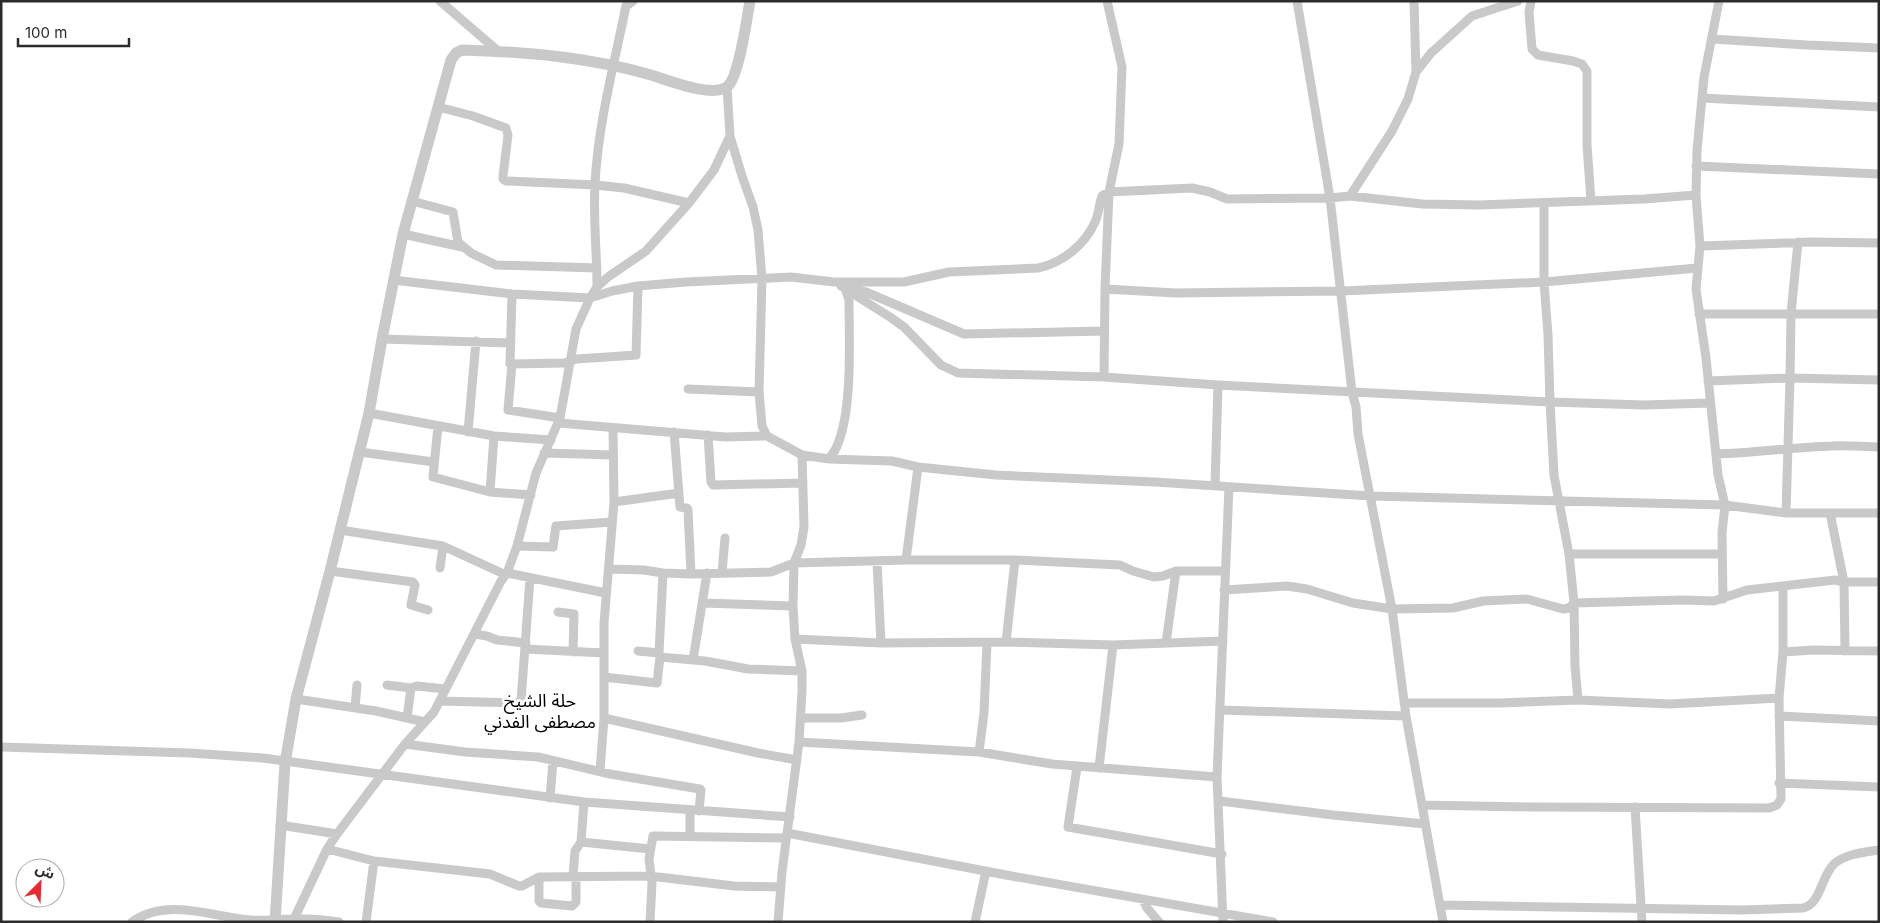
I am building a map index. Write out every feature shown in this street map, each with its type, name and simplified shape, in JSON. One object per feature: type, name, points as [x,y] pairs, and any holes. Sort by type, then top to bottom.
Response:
[{"type":"street","points":[[435,1],[442,4],[498,51]]},
{"type":"street","points":[[275,921],[285,762],[296,699],[360,452],[403,234],[448,66],[456,53],[462,50],[498,51],[573,58],[614,65],[694,88],[712,90],[727,87],[732,82],[736,69],[750,1]]},
{"type":"street","points":[[1104,377],[1109,192],[1119,144],[1122,67],[1107,1]]},
{"type":"street","points":[[1297,1],[1330,198],[1352,392],[1356,407],[1361,451],[1392,609],[1406,716],[1443,922]]},
{"type":"street","points":[[1350,196],[1392,131],[1408,99],[1416,72],[1414,1]]},
{"type":"street","points":[[1416,72],[1431,53],[1472,16],[1518,1]]},
{"type":"street","points":[[1531,1],[1529,12],[1532,49],[1534,53],[1582,64],[1587,71],[1587,145],[1591,200]]},
{"type":"street","points":[[1719,1],[1704,77],[1696,166],[1700,246],[1696,289],[1720,490],[1725,505],[1722,554],[1723,599]]},
{"type":"street","points":[[597,287],[595,184],[600,133],[628,3]]},
{"type":"street","points":[[1713,39],[1879,48]]},
{"type":"street","points":[[727,87],[730,136],[753,207],[758,230],[762,278],[760,416],[767,436]]},
{"type":"street","points":[[1702,98],[1879,107]]},
{"type":"street","points":[[438,108],[473,116],[506,128],[508,134],[504,181],[595,184],[624,188],[689,203]]},
{"type":"street","points":[[294,918],[327,850],[337,834],[405,744],[434,712],[506,574],[518,546],[536,473],[544,453],[552,440],[559,420],[576,329],[590,298],[597,287],[608,277],[646,251],[689,203],[714,170],[730,136]]},
{"type":"street","points":[[1696,166],[1879,174]]},
{"type":"street","points":[[393,280],[512,294],[590,298],[638,286],[762,278],[808,278],[834,282],[904,282],[949,272],[1038,268],[1049,266],[1080,245],[1095,223],[1102,196],[1109,192],[1192,188],[1210,192],[1226,199],[1330,198],[1350,196],[1422,204],[1544,203],[1696,195]]},
{"type":"street","points":[[412,201],[453,212],[455,216],[456,238],[462,247]]},
{"type":"street","points":[[1544,203],[1544,282],[1554,475],[1560,500],[1574,603],[1575,666],[1578,700]]},
{"type":"street","points":[[403,234],[462,247],[496,265],[597,268]]},
{"type":"street","points":[[1700,246],[1798,242],[1879,243]]},
{"type":"street","points":[[1786,513],[1791,314],[1798,242]]},
{"type":"street","points":[[1105,288],[1176,293],[1342,291],[1544,282],[1697,268]]},
{"type":"street","points":[[834,282],[847,288],[866,292],[964,334],[1104,331]]},
{"type":"street","points":[[512,364],[636,355],[638,286]]},
{"type":"street","points":[[847,288],[904,327],[941,365],[958,373],[1104,377],[1218,385],[1550,402],[1644,405],[1710,404]]},
{"type":"street","points":[[829,459],[837,447],[842,431],[848,386],[849,300],[847,288]]},
{"type":"street","points":[[512,294],[509,362],[512,364],[508,410],[559,420],[613,428],[726,437],[767,436],[802,455],[829,459],[892,461],[918,467],[996,475],[1215,485],[1371,496],[1725,505],[1786,513],[1879,513]]},
{"type":"street","points":[[1699,314],[1879,314]]},
{"type":"street","points":[[382,339],[511,343]]},
{"type":"street","points":[[468,432],[476,341]]},
{"type":"street","points":[[1708,381],[1790,378],[1879,380]]},
{"type":"street","points":[[1215,485],[1218,385]]},
{"type":"street","points":[[688,389],[759,392]]},
{"type":"street","points":[[369,413],[494,436],[552,440]]},
{"type":"street","points":[[438,426],[433,477],[490,492],[531,495]]},
{"type":"street","points":[[600,771],[604,718],[606,593],[614,502],[613,428]]},
{"type":"street","points":[[674,432],[680,506],[688,510],[692,574]]},
{"type":"street","points":[[708,435],[711,482],[713,485],[803,483]]},
{"type":"street","points":[[490,492],[494,436]]},
{"type":"street","points":[[1716,454],[1754,453],[1788,448],[1833,446],[1879,447]]},
{"type":"street","points":[[360,452],[434,462]]},
{"type":"street","points":[[544,453],[613,454]]},
{"type":"street","points":[[778,922],[780,887],[801,718],[802,670],[795,639],[794,563],[801,545],[804,527],[802,455]]},
{"type":"street","points":[[906,560],[918,467]]},
{"type":"street","points":[[1223,919],[1220,801],[1217,777],[1229,487]]},
{"type":"street","points":[[614,502],[679,493]]},
{"type":"street","points":[[1830,513],[1844,582],[1845,651]]},
{"type":"street","points":[[518,546],[553,547],[556,526],[612,522]]},
{"type":"street","points":[[340,530],[443,546],[506,574],[606,593]]},
{"type":"street","points":[[722,573],[725,538]]},
{"type":"street","points":[[440,568],[443,546]]},
{"type":"street","points":[[1568,554],[1722,554]]},
{"type":"street","points":[[1006,642],[1015,560]]},
{"type":"street","points":[[609,569],[707,574],[771,572],[794,563],[1015,560],[1120,565],[1154,577],[1176,571],[1225,572]]},
{"type":"street","points":[[877,562],[882,643]]},
{"type":"street","points":[[330,571],[413,582],[415,585],[412,605],[428,610]]},
{"type":"street","points":[[1166,643],[1176,571]]},
{"type":"street","points":[[604,677],[657,683],[663,573]]},
{"type":"street","points":[[693,660],[707,574]]},
{"type":"street","points":[[440,701],[520,702],[522,698],[530,578]]},
{"type":"street","points":[[1224,590],[1287,586],[1308,589],[1353,603],[1392,609],[1453,608],[1482,601],[1527,599],[1563,609],[1569,608],[1574,603],[1714,601],[1747,590],[1835,580],[1844,582],[1879,582]]},
{"type":"street","points":[[1422,805],[1768,808],[1777,805],[1781,799],[1779,783],[1778,698],[1783,652],[1783,586]]},
{"type":"street","points":[[703,603],[794,606]]},
{"type":"street","points":[[558,612],[574,614],[573,652]]},
{"type":"street","points":[[474,634],[526,646],[573,652],[604,653]]},
{"type":"street","points":[[795,639],[882,643],[1006,642],[1113,645],[1223,641]]},
{"type":"street","points":[[979,752],[984,713],[987,643]]},
{"type":"street","points":[[1098,768],[1113,645]]},
{"type":"street","points":[[1783,652],[1813,650],[1879,651]]},
{"type":"street","points":[[638,651],[748,669],[802,670]]},
{"type":"street","points":[[355,708],[356,685]]},
{"type":"street","points":[[387,686],[411,688],[417,686],[445,689]]},
{"type":"street","points":[[407,718],[411,688]]},
{"type":"street","points":[[1404,703],[1578,700],[1670,704],[1778,698]]},
{"type":"street","points":[[296,699],[425,722]]},
{"type":"street","points":[[1220,710],[1406,716]]},
{"type":"street","points":[[801,718],[841,718],[862,715]]},
{"type":"street","points":[[1779,716],[1879,721]]},
{"type":"street","points":[[604,718],[797,760]]},
{"type":"street","points":[[799,742],[979,752],[1077,767],[1217,777]]},
{"type":"street","points":[[405,744],[465,752],[538,757],[600,771],[700,789],[690,835]]},
{"type":"street","points":[[1,746],[190,753],[263,758],[584,802],[790,817]]},
{"type":"street","points":[[550,798],[553,761]]},
{"type":"street","points":[[1077,767],[1068,827],[1222,854]]},
{"type":"street","points":[[1779,783],[1879,787]]},
{"type":"street","points":[[1220,801],[1425,824]]},
{"type":"street","points":[[539,878],[539,901],[541,904],[572,906],[576,902],[575,851],[581,842],[584,802]]},
{"type":"street","points":[[1635,807],[1642,922]]},
{"type":"street","points":[[280,825],[337,834]]},
{"type":"street","points":[[650,922],[652,883],[650,876],[650,849],[653,836],[690,835],[787,836],[1143,900],[1223,919],[1273,922]]},
{"type":"street","points":[[581,842],[650,849]]},
{"type":"street","points":[[327,850],[374,861],[490,874],[519,886],[539,878],[650,876],[734,886],[780,887]]},
{"type":"street","points":[[1441,904],[1742,910],[1809,906],[1814,903],[1822,882],[1834,864],[1852,856],[1879,850]]},
{"type":"street","points":[[366,922],[374,861]]},
{"type":"street","points":[[975,922],[986,871]]},
{"type":"street","points":[[1143,900],[1159,922]]},
{"type":"street","points":[[132,922],[146,913],[155,910],[174,909],[248,920],[275,921],[294,918],[339,922]]},
{"type":"district","name":"حلة الشيخ مصطفى الفدني","points":[[540,710]]}]
